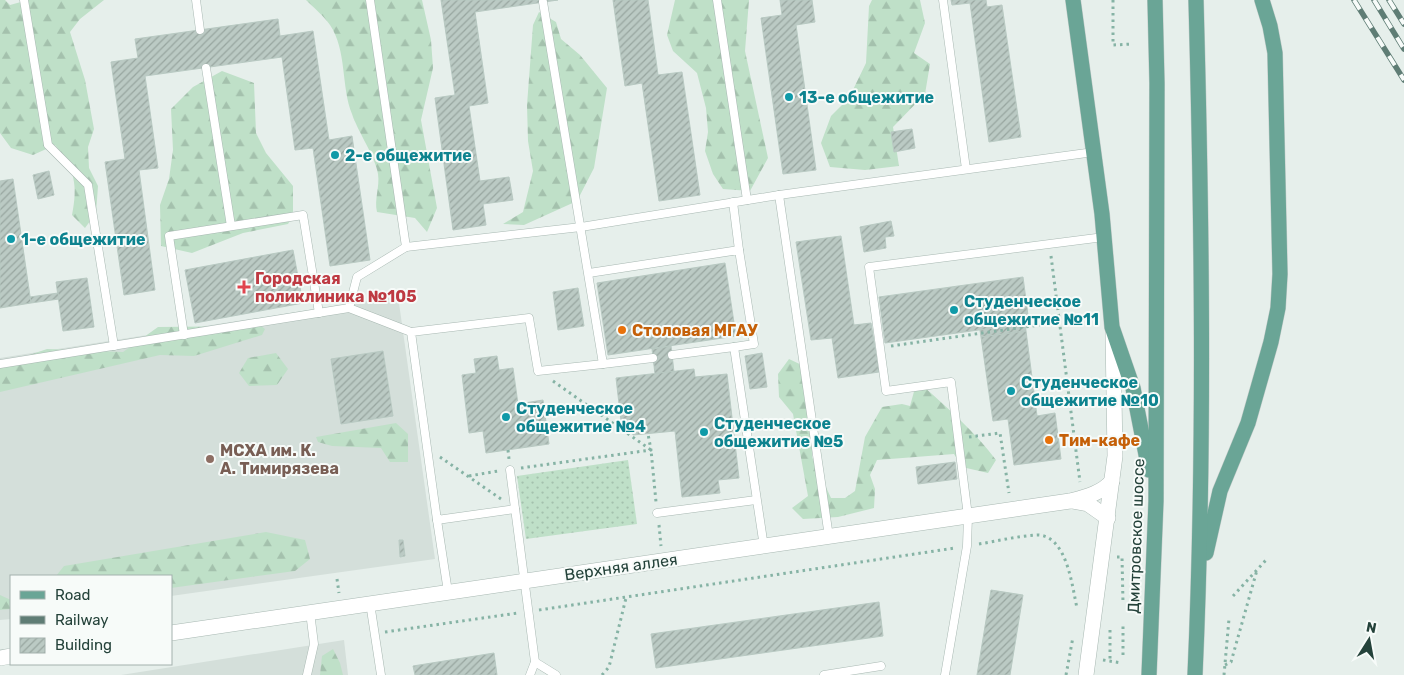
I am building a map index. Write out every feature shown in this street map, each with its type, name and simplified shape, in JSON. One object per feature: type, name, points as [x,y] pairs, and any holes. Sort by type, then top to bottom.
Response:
[{"type":"main road","points":[[1074,0],[1104,236],[1112,327],[1133,388],[1156,501]]},
{"type":"main road","name":"Дмитровское шоссе","points":[[1149,675],[1156,501],[1157,83],[1155,0]]},
{"type":"main road","points":[[1195,675],[1199,579],[1199,107],[1196,0]]},
{"type":"main road","points":[[1199,579],[1220,491],[1248,424],[1271,342],[1278,308],[1280,274],[1275,53],[1270,26],[1262,0]]},
{"type":"street","points":[[1086,675],[1115,456],[1112,327]]},
{"type":"street","name":"Верхняя аллея","points":[[172,632],[1070,501],[1098,492],[1112,481]]},
{"type":"street","name":"Верхняя аллея","points":[[1070,501],[1088,504],[1108,518]]},
{"type":"lane","points":[[24,0],[48,145],[88,185],[114,346]]},
{"type":"lane","points":[[196,0],[200,30]]},
{"type":"lane","points":[[370,0],[406,247]]},
{"type":"lane","points":[[718,0],[746,200]]},
{"type":"lane","points":[[943,0],[966,169]]},
{"type":"lane","points":[[543,2],[603,364]]},
{"type":"lane","points":[[206,68],[231,226]]},
{"type":"lane","points":[[349,308],[357,277],[406,247],[581,227],[779,195],[1094,152]]},
{"type":"lane","points":[[779,195],[829,537]]},
{"type":"lane","points":[[672,356],[754,344],[733,202]]},
{"type":"lane","points":[[184,335],[168,236],[303,215],[319,313]]},
{"type":"lane","points":[[945,675],[967,546],[968,516],[951,382],[886,391],[869,267],[1104,236]]},
{"type":"lane","points":[[589,273],[739,250]]},
{"type":"lane","points":[[0,364],[349,308],[411,332],[529,318],[538,371],[653,358]]},
{"type":"lane","points":[[411,332],[448,592]]},
{"type":"lane","points":[[734,348],[764,547]]},
{"type":"lane","points":[[510,470],[535,662],[530,675]]},
{"type":"lane","points":[[657,513],[756,500]]},
{"type":"lane","points":[[437,520],[515,509]]},
{"type":"lane","points":[[370,603],[380,675]]},
{"type":"lane","points":[[307,675],[314,644],[310,612]]},
{"type":"lane","points":[[535,662],[556,675]]},
{"type":"lane","points":[[824,675],[881,666]]},
{"type":"path","points":[[1113,0],[1113,45],[1133,44]]},
{"type":"path","points":[[1049,242],[1082,481],[1072,483]]},
{"type":"path","points":[[880,348],[1060,322]]},
{"type":"path","points":[[538,371],[651,450]]},
{"type":"path","points":[[959,439],[1000,433],[1009,493]]},
{"type":"path","points":[[648,434],[663,561]]},
{"type":"path","points":[[427,448],[515,509]]},
{"type":"path","points":[[469,476],[651,450]]},
{"type":"path","points":[[374,633],[626,598],[1039,535],[1056,544],[1068,566],[1077,609],[1076,618]]},
{"type":"path","points":[[1234,596],[1266,560]]},
{"type":"path","points":[[1122,565],[1123,603]]},
{"type":"path","points":[[1225,666],[1232,662],[1257,570]]},
{"type":"path","points":[[337,579],[339,596]]},
{"type":"path","points":[[602,675],[609,667],[626,598]]},
{"type":"path","points":[[1224,675],[1229,619]]},
{"type":"path","points":[[1123,625],[1123,655]]},
{"type":"path","points":[[1066,675],[1074,627]]},
{"type":"path","points":[[1097,659],[1122,662]]},
{"type":"shaded area","name":"МСХА им. К. А. Тимирязева","points":[[398,296],[435,559],[172,596],[172,575],[10,575],[10,619],[0,620],[0,358]]},
{"type":"shaded area","points":[[344,640],[348,675],[121,675]]},
{"type":"green space","points":[[0,0],[5,0],[10,5],[28,0],[104,0],[80,19],[70,32],[85,80],[94,129],[88,147],[89,168],[98,186],[96,213],[85,228],[72,215],[75,186],[71,170],[62,153],[55,145],[33,155],[11,148],[0,133]]},
{"type":"green space","points":[[306,0],[422,0],[431,40],[433,68],[421,120],[437,208],[427,232],[415,218],[377,212],[377,167],[354,121],[346,92],[339,46],[330,25]]},
{"type":"green space","points":[[675,0],[749,0],[745,51],[768,158],[750,191],[723,189],[713,174],[705,151],[708,132],[706,108],[697,73],[673,51],[667,35]]},
{"type":"green space","points":[[872,0],[920,0],[925,23],[914,53],[930,64],[925,94],[893,127],[899,166],[865,170],[830,167],[821,143],[831,116],[849,98],[866,63],[869,6]]},
{"type":"green space","points":[[539,12],[556,22],[561,39],[580,55],[607,88],[594,168],[577,201],[524,225],[503,224],[523,212],[533,171],[528,141],[527,105],[533,25]]},
{"type":"green space","points":[[222,71],[254,83],[256,133],[266,153],[293,186],[293,216],[288,224],[243,233],[192,253],[161,246],[160,205],[169,179],[173,150],[171,109],[193,87]]},
{"type":"green space","points":[[261,326],[265,329],[262,335],[194,356],[160,355],[0,392],[0,365],[47,349],[123,352],[158,327]]},
{"type":"green space","points":[[276,353],[288,369],[277,385],[249,386],[239,373],[248,358]]},
{"type":"green space","points":[[789,359],[806,367],[811,401],[812,457],[831,498],[845,498],[855,491],[865,437],[882,407],[902,404],[910,406],[915,388],[924,387],[971,431],[996,460],[988,473],[962,467],[954,454],[877,460],[870,475],[875,489],[874,508],[838,517],[803,519],[792,508],[808,496],[793,414],[779,397],[778,374]]},
{"type":"green space","points":[[396,423],[408,434],[408,462],[390,462],[381,448],[332,446],[318,442],[316,437]]},
{"type":"green space","points":[[628,460],[637,524],[526,539],[517,476]]},
{"type":"green space","points":[[266,532],[305,540],[310,559],[295,571],[172,588],[172,575],[57,575],[64,566]]},
{"type":"green space","points":[[0,595],[10,600],[10,609],[0,610]]},
{"type":"green space","points":[[333,649],[340,663],[343,675],[320,675],[322,656]]},
{"type":"building","points":[[441,0],[558,0],[475,12],[488,103],[469,106],[480,181],[509,177],[513,200],[483,204],[486,225],[453,230],[435,98],[455,95]]},
{"type":"building","points":[[613,0],[648,0],[658,75],[682,72],[700,195],[659,201],[642,83],[625,86]]},
{"type":"building","name":"13-е общежитие","points":[[780,0],[812,0],[815,22],[796,25],[816,170],[783,174],[761,18],[782,15]]},
{"type":"building","name":"13-е общежитие","points":[[951,0],[986,0],[987,7],[1002,5],[1021,137],[989,142],[970,3],[952,5]]},
{"type":"building","name":"2-е общежитие","points":[[278,19],[280,36],[313,31],[329,140],[352,136],[370,260],[330,266],[313,148],[295,150],[282,57],[145,76],[158,168],[139,170],[155,290],[124,295],[105,162],[125,159],[111,62],[138,58],[135,39]]},
{"type":"building","points":[[912,129],[915,148],[894,152],[891,132]]},
{"type":"building","points":[[49,171],[54,195],[38,199],[33,175]]},
{"type":"building","name":"1-е общежитие","points":[[13,179],[31,303],[0,308],[0,181]]},
{"type":"building","points":[[891,221],[894,236],[885,237],[886,248],[864,252],[860,227]]},
{"type":"building","points":[[841,236],[854,325],[871,323],[879,372],[838,378],[832,338],[811,340],[796,242]]},
{"type":"building","name":"Городская поликлиника №105","points":[[293,250],[303,303],[195,323],[185,270]]},
{"type":"building","points":[[725,263],[736,336],[608,355],[597,283]]},
{"type":"building","name":"Студенческое общежитие №11","points":[[1023,277],[1029,323],[885,343],[879,297]]},
{"type":"building","points":[[87,278],[94,327],[63,331],[56,282]]},
{"type":"building","points":[[578,288],[584,326],[558,330],[553,292]]},
{"type":"building","points":[[58,293],[59,299],[31,303],[30,297]]},
{"type":"building","points":[[1025,324],[1026,331],[981,337],[980,330]]},
{"type":"building","name":"Студенческое общежитие №10","points":[[1026,331],[1037,416],[1055,413],[1061,459],[1014,465],[1008,419],[993,421],[981,337]]},
{"type":"building","points":[[671,346],[674,372],[655,374],[652,349]]},
{"type":"building","points":[[383,351],[393,416],[341,424],[331,359]]},
{"type":"building","points":[[762,353],[767,387],[750,389],[745,356]]},
{"type":"building","name":"Студенческое общежитие №4","points":[[497,356],[499,370],[513,368],[518,404],[543,400],[549,444],[486,453],[483,431],[469,433],[462,375],[476,373],[474,359]]},
{"type":"building","name":"Студенческое общежитие №5","points":[[694,369],[695,377],[727,374],[739,478],[718,480],[720,493],[682,497],[675,431],[633,435],[631,420],[621,421],[616,378]]},
{"type":"building","points":[[955,462],[957,479],[918,484],[916,467]]},
{"type":"building","points":[[399,540],[403,540],[405,556],[400,557]]},
{"type":"building","points":[[991,590],[1023,595],[1010,675],[977,675]]},
{"type":"building","points":[[879,602],[883,636],[656,668],[651,634]]},
{"type":"building","points":[[494,653],[497,675],[415,675],[413,666]]},
{"type":"railway","points":[[1354,0],[1404,80]]},
{"type":"railway","points":[[1374,0],[1404,49]]},
{"type":"railway","points":[[1389,0],[1404,24]]},
{"type":"place","name":"13-е общежитие","points":[[789,97]]},
{"type":"place","name":"2-е общежитие","points":[[335,155]]},
{"type":"place","name":"1-е общежитие","points":[[11,239]]},
{"type":"place","name":"Городская поликлиника №105","points":[[244,287]]},
{"type":"place","name":"Студенческое общежитие №11","points":[[954,310]]},
{"type":"place","name":"Столовая МГАУ","points":[[622,330]]},
{"type":"place","name":"Студенческое общежитие №10","points":[[1011,391]]},
{"type":"place","name":"Студенческое общежитие №4","points":[[506,417]]},
{"type":"place","name":"Студенческое общежитие №5","points":[[704,432]]},
{"type":"place","name":"Тим-кафе","points":[[1049,440]]},
{"type":"place","name":"МСХА им. К. А. Тимирязева","points":[[210,459]]}]
